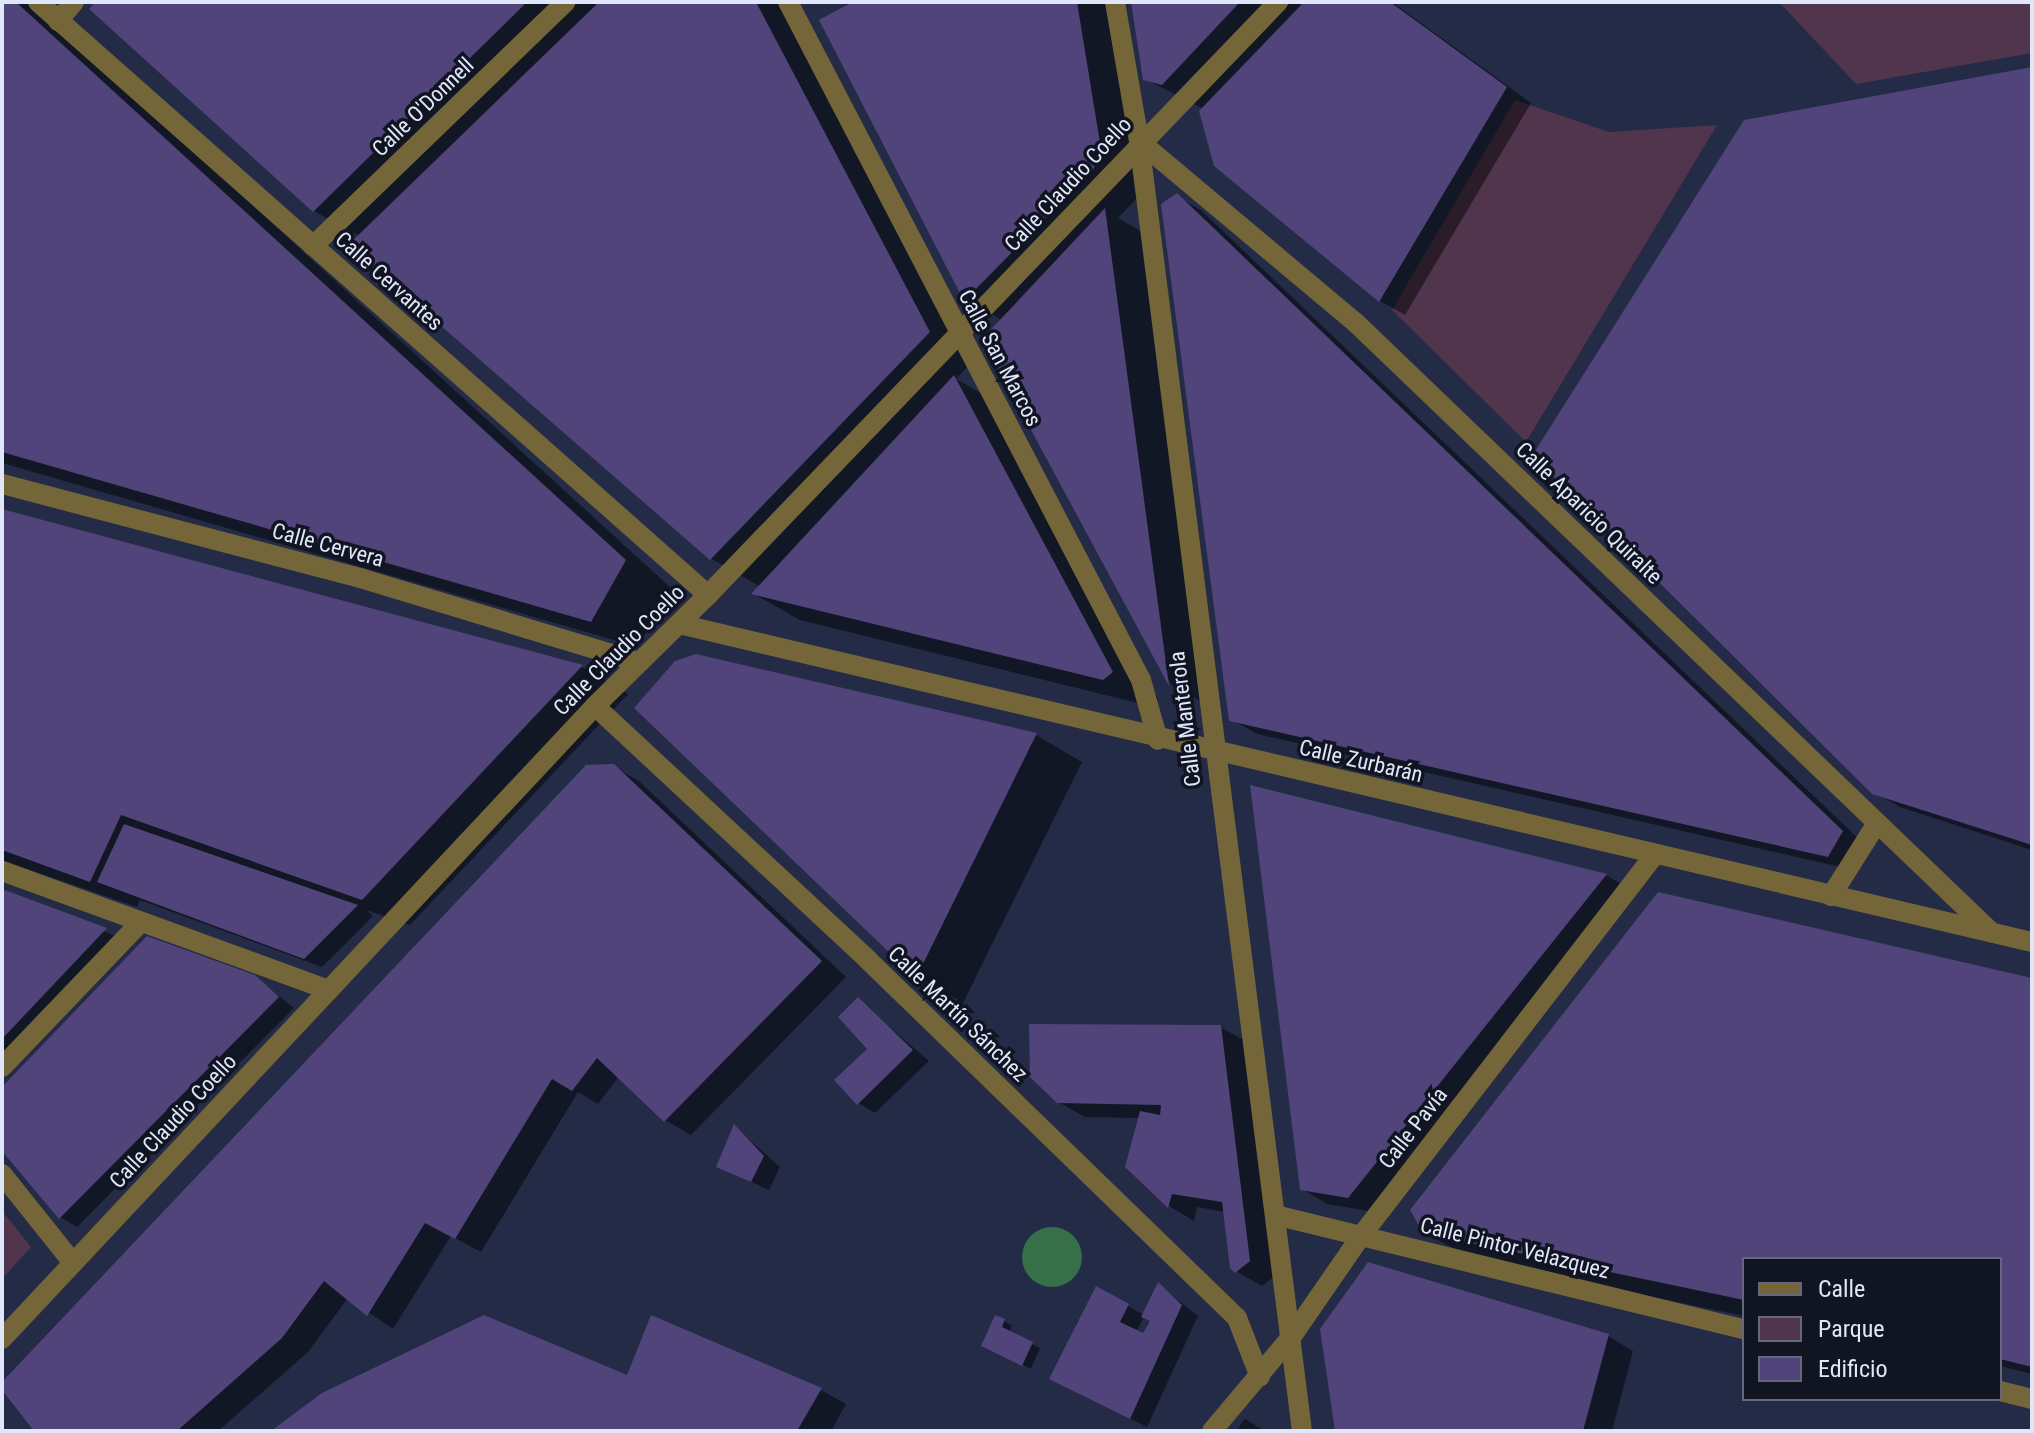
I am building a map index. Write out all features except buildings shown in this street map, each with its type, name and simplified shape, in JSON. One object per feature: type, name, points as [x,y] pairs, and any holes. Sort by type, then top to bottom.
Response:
[{"type":"street","name":"Calle Cervantes","points":[[38,2],[708,595]]},
{"type":"street","points":[[58,21],[74,2]]},
{"type":"street","name":"Calle O'Donnell","points":[[313,246],[566,2]]},
{"type":"street","points":[[791,7],[813,2]]},
{"type":"street","name":"Calle Manterola","points":[[1115,2],[1139,141],[1212,750],[1292,1336],[1302,1431]]},
{"type":"street","name":"Calle Claudio Coello","points":[[2,1339],[595,706],[708,595],[960,334],[1139,141],[1278,2]]},
{"type":"street","name":"Calle San Marcos","points":[[791,7],[1141,680],[1158,740]]},
{"type":"street","name":"Calle Aparicio Quiralte","points":[[1139,141],[1356,323],[1993,933]]},
{"type":"street","name":"Calle Cervera","points":[[2,484],[360,578],[638,662]]},
{"type":"street","name":"Calle Zurbarán","points":[[679,624],[1158,740],[1212,750],[2032,942]]},
{"type":"street","name":"Calle Martín Sánchez","points":[[595,706],[868,960],[1237,1318],[1260,1377]]},
{"type":"street","points":[[1831,896],[1877,823]]},
{"type":"street","name":"Calle Pavía","points":[[1212,1431],[1292,1336],[1361,1236],[1654,855]]},
{"type":"street","points":[[2,871],[329,990]]},
{"type":"street","points":[[2,1067],[141,922]]},
{"type":"street","points":[[2,1174],[73,1263]]},
{"type":"street","name":"Calle Pintor Velazquez","points":[[1275,1215],[1742,1329]]},
{"type":"street","points":[[2002,1392],[2032,1399]]},
{"type":"green space","points":[[1779,2],[2032,2],[2032,53],[1856,84]]},
{"type":"green space","points":[[1515,100],[1609,132],[1717,125],[1526,442],[1392,310]]},
{"type":"green space","points":[[2,1211],[31,1247],[2,1279]]},
{"type":"shaded area","points":[[1052,1227],[1063,1229],[1073,1236],[1080,1246],[1080,1268],[1073,1278],[1063,1285],[1052,1287],[1041,1285],[1031,1278],[1024,1268],[1022,1257],[1024,1246],[1031,1236],[1041,1229]]}]
